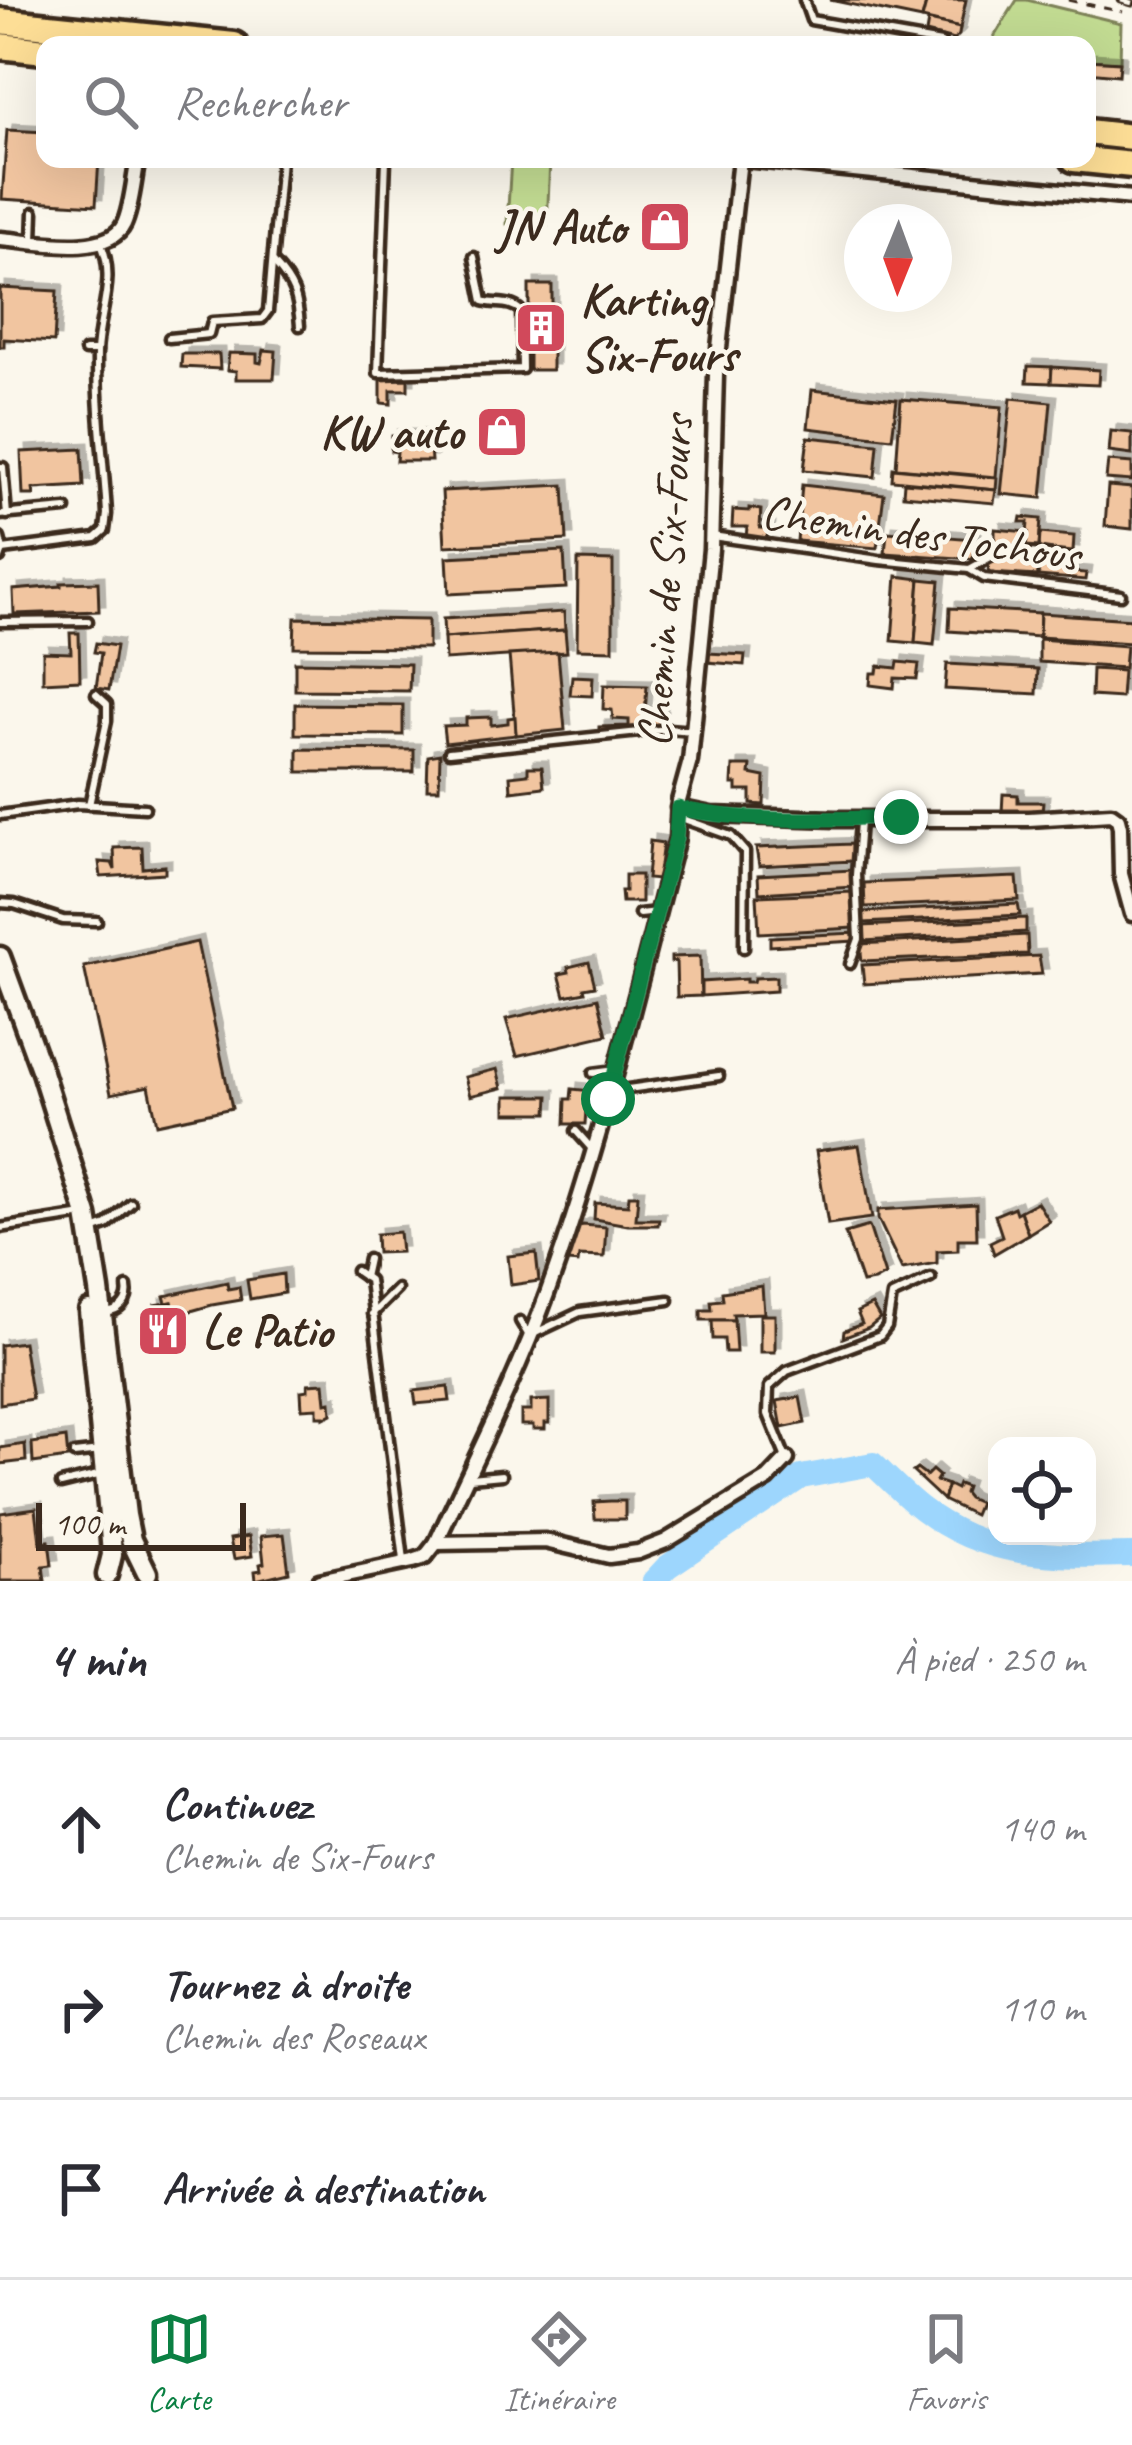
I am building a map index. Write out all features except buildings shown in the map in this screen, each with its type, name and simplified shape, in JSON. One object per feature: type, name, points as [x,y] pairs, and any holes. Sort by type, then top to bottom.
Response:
[{"type":"highway","points":[[0,19],[145,36]]},
{"type":"highway","points":[[0,46],[36,50]]},
{"type":"highway","points":[[1096,133],[1132,137]]},
{"type":"highway","points":[[1096,161],[1132,165]]},
{"type":"main road","points":[[0,957],[87,1215],[83,1224],[112,1556],[103,1578]]},
{"type":"main road","points":[[83,1224],[123,1420],[131,1540],[152,1577]]},
{"type":"main road","points":[[103,1578],[120,1569],[152,1577]]},
{"type":"street","points":[[0,239],[86,245],[110,240],[124,226],[136,168]]},
{"type":"street","name":"Chemin de Six-Fours","points":[[433,1548],[507,1404],[577,1209],[676,838],[690,761],[712,536],[716,375],[741,168]]},
{"type":"street","points":[[832,168],[1132,198]]},
{"type":"street","points":[[678,812],[1029,819],[1111,814],[1120,826],[1120,874],[1132,914]]},
{"type":"street","points":[[319,1581],[425,1558],[433,1548],[545,1541],[608,1556],[638,1552],[666,1541],[768,1479],[787,1459]]},
{"type":"lane","points":[[804,0],[812,20],[902,36]]},
{"type":"lane","points":[[169,338],[209,334],[212,322],[262,319],[268,311],[280,168]]},
{"type":"lane","points":[[386,168],[378,373],[522,369],[521,310],[516,305],[483,301],[474,257]]},
{"type":"lane","points":[[32,242],[34,212]]},
{"type":"lane","points":[[0,538],[2,554],[96,538],[104,530],[107,514],[97,351],[109,272],[100,242]]},
{"type":"lane","points":[[274,263],[298,297],[300,326]]},
{"type":"lane","points":[[85,351],[97,351]]},
{"type":"lane","points":[[0,467],[4,515],[66,509]]},
{"type":"lane","name":"Chemin des Tochous","points":[[712,536],[969,569],[985,578],[1121,595]]},
{"type":"lane","points":[[969,569],[991,555],[1036,553],[1071,559]]},
{"type":"lane","points":[[0,622],[88,621]]},
{"type":"lane","points":[[89,805],[107,721],[106,704],[96,694]]},
{"type":"lane","points":[[449,752],[596,734],[693,731]]},
{"type":"lane","points":[[0,815],[89,805],[145,808]]},
{"type":"lane","points":[[678,812],[731,836],[745,852],[744,948]]},
{"type":"lane","points":[[850,964],[859,939],[860,818]]},
{"type":"lane","points":[[0,903],[62,920],[97,921]]},
{"type":"lane","points":[[639,914],[657,912]]},
{"type":"lane","points":[[593,1073],[616,1070]]},
{"type":"lane","points":[[610,1092],[719,1076]]},
{"type":"lane","points":[[576,1131],[592,1150]]},
{"type":"lane","points":[[0,1228],[107,1226],[131,1203]]},
{"type":"lane","points":[[364,1277],[368,1259]]},
{"type":"lane","points":[[356,1271],[369,1280],[404,1563]]},
{"type":"lane","points":[[787,1459],[768,1414],[769,1387],[787,1371],[880,1336],[892,1296],[931,1278]]},
{"type":"lane","points":[[102,1313],[123,1305],[127,1288]]},
{"type":"lane","points":[[372,1314],[397,1289]]},
{"type":"lane","points":[[520,1322],[529,1336],[580,1312],[669,1300]]},
{"type":"lane","points":[[74,1454],[103,1450]]},
{"type":"lane","points":[[61,1484],[105,1473]]},
{"type":"lane","points":[[466,1478],[502,1475]]},
{"type":"path","points":[[1068,0],[1123,12]]},
{"type":"green space","points":[[1017,0],[1027,0],[1121,23],[1120,62],[1096,61],[1096,36],[995,36]]},
{"type":"green space","points":[[510,168],[550,168],[547,226],[507,224]]},
{"type":"waterway","points":[[654,1581],[667,1567],[801,1477],[873,1464],[922,1509],[971,1538],[1049,1555],[1132,1555]]},
{"type":"railway","points":[[1121,0],[1132,3]]},
{"type":"place","name":"JN Auto","points":[[665,227]]},
{"type":"place","name":"Karting Six-Fours","points":[[541,328]]},
{"type":"place","name":"KW auto","points":[[502,432]]},
{"type":"place","name":"Le Patio","points":[[163,1331]]},
{"type":"route","points":[[608,1099],[676,838],[678,808],[756,818],[901,817]]}]
